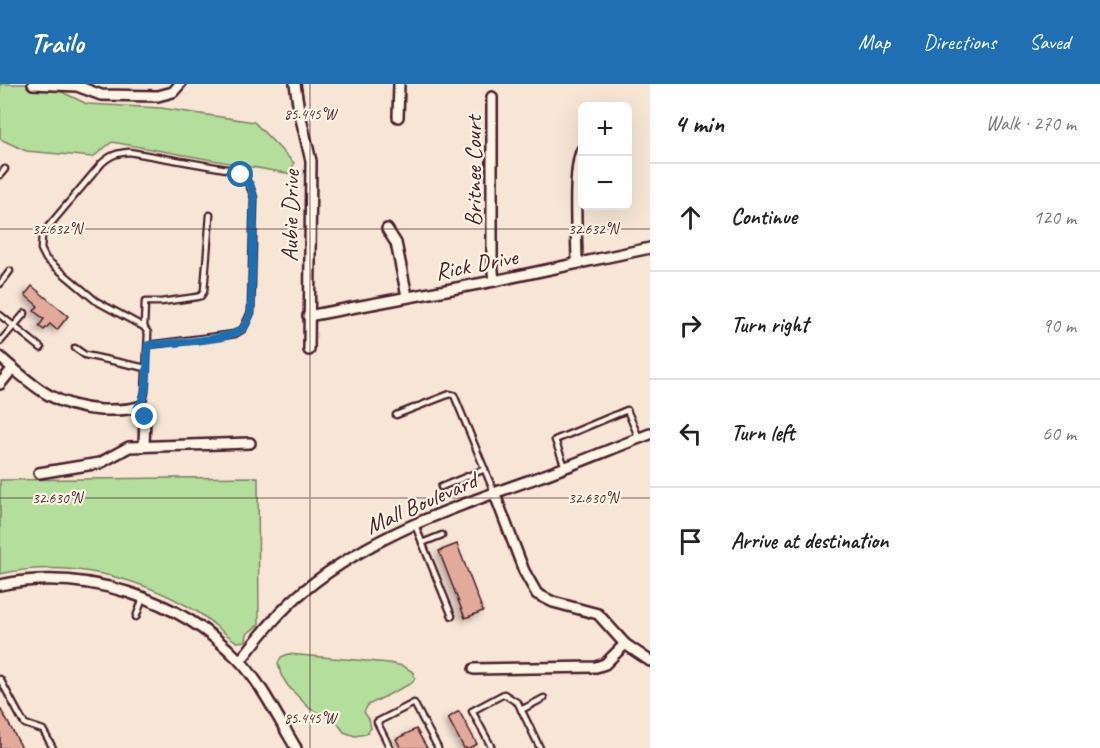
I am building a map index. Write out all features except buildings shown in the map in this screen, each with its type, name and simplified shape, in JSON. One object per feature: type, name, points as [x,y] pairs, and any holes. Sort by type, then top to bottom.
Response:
[{"type":"street","points":[[33,84],[77,85],[91,93],[126,96],[169,94],[180,84]]},
{"type":"street","name":"Aubie Drive","points":[[295,84],[311,161],[309,350]]},
{"type":"street","points":[[398,117],[399,84]]},
{"type":"street","points":[[126,96],[127,85]]},
{"type":"street","name":"Britnee Court","points":[[492,97],[494,281]]},
{"type":"street","points":[[577,262],[579,156]]},
{"type":"street","points":[[387,229],[396,243],[407,296]]},
{"type":"street","name":"Rick Drive","points":[[308,316],[494,281],[650,248]]},
{"type":"street","points":[[0,357],[38,388],[65,404],[81,408],[118,411],[138,407],[145,417],[144,445]]},
{"type":"street","points":[[0,384],[13,369]]},
{"type":"street","name":"Mall Boulevard","points":[[240,661],[277,617],[304,591],[368,547],[494,492],[650,434]]},
{"type":"street","points":[[39,473],[100,463],[122,450],[144,445],[250,443]]},
{"type":"street","points":[[494,492],[524,571],[537,594],[553,602],[590,610],[598,614],[625,644],[650,661]]},
{"type":"street","points":[[0,585],[35,580],[83,581],[120,590],[174,612],[207,632],[240,661],[296,748]]},
{"type":"street","points":[[474,669],[596,667],[605,664],[625,644]]},
{"type":"lane","points":[[138,407],[145,392],[148,333],[144,327],[96,301],[46,260],[41,249],[42,236],[48,227],[102,163],[118,153],[129,152],[232,170],[250,184],[254,198],[251,312],[243,329],[225,337],[148,345]]},
{"type":"lane","points":[[0,175],[5,169]]},
{"type":"lane","points":[[144,327],[145,302],[196,297],[201,296],[204,291],[210,215]]},
{"type":"lane","points":[[0,284],[10,271]]},
{"type":"lane","points":[[0,342],[25,313]]},
{"type":"lane","points":[[0,315],[41,348]]},
{"type":"lane","points":[[75,348],[85,355],[146,368]]},
{"type":"lane","points":[[396,415],[450,394],[454,395],[494,492]]},
{"type":"lane","points":[[565,467],[555,440],[627,410],[639,438]]},
{"type":"lane","points":[[441,487],[485,469]]},
{"type":"lane","points":[[415,525],[452,616]]},
{"type":"lane","points":[[422,543],[442,535]]},
{"type":"lane","points":[[136,617],[143,598]]},
{"type":"lane","points":[[0,679],[25,724],[43,730],[54,748]]},
{"type":"lane","points":[[492,748],[472,711],[504,694],[518,703],[540,748]]},
{"type":"lane","points":[[521,710],[544,698]]},
{"type":"lane","points":[[390,748],[377,722],[414,703],[438,748]]},
{"type":"green space","points":[[0,84],[24,84],[62,92],[87,104],[161,108],[254,122],[294,163],[291,174],[112,142],[93,157],[26,151],[0,139]]},
{"type":"green space","points":[[258,477],[259,624],[247,634],[246,641],[237,642],[196,611],[150,588],[126,580],[76,570],[25,570],[0,574],[0,480]]},
{"type":"green space","points":[[288,654],[389,663],[403,666],[413,672],[415,678],[412,683],[368,705],[364,712],[371,728],[366,734],[355,736],[344,732],[336,721],[310,709],[288,686],[281,675],[278,663],[281,657]]},
{"type":"route","points":[[145,417],[138,407],[145,392],[148,345],[225,337],[243,329],[249,320],[254,198],[250,184],[241,175]]}]
